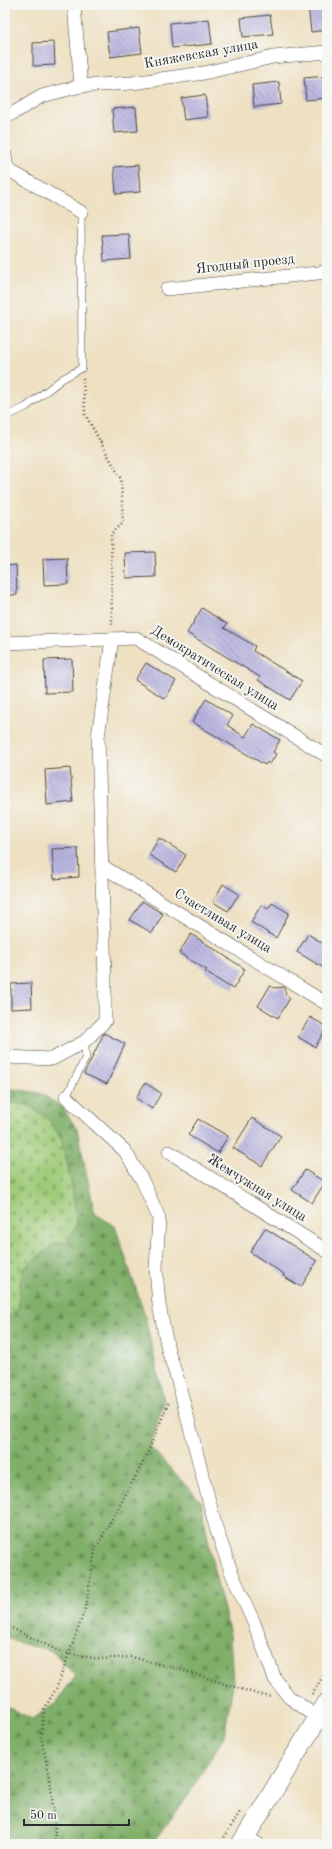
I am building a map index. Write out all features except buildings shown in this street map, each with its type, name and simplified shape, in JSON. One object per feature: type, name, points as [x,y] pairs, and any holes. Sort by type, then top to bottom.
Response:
[{"type":"street","points":[[74,5],[80,86]]},
{"type":"street","name":"Княжевская улица","points":[[5,118],[42,96],[80,86],[132,83],[204,73],[273,57],[327,52]]},
{"type":"street","points":[[5,155],[6,172],[81,212]]},
{"type":"street","name":"Ягодный проезд","points":[[167,289],[327,272]]},
{"type":"street","name":"Демократическая улица","points":[[5,643],[136,638],[327,756]]},
{"type":"street","points":[[5,1057],[52,1059],[84,1042],[105,1021],[98,737],[112,639]]},
{"type":"street","name":"Счастливая улица","points":[[102,866],[327,1004]]},
{"type":"street","points":[[66,1097],[125,1151],[143,1182],[159,1218],[156,1269],[159,1305],[168,1350],[178,1381],[216,1528],[232,1574],[254,1623],[275,1678],[289,1697],[325,1708],[248,1842]]},
{"type":"street","name":"Жемчужная улица","points":[[169,1152],[327,1251]]},
{"type":"lane","points":[[5,416],[26,407],[62,379],[82,368],[81,212]]},
{"type":"lane","points":[[66,1097],[86,1057],[84,1042]]},
{"type":"path","points":[[82,368],[85,414],[121,479],[123,523],[111,534],[112,639]]},
{"type":"path","points":[[54,1844],[55,1825],[50,1778],[41,1737],[44,1709],[56,1689],[86,1607],[95,1550],[144,1460],[178,1381]]},
{"type":"path","points":[[5,1625],[61,1652],[98,1659],[132,1657],[185,1671],[257,1694],[289,1697]]},
{"type":"green space","points":[[5,1088],[40,1093],[62,1107],[77,1129],[95,1214],[115,1226],[144,1313],[164,1401],[150,1447],[201,1501],[214,1571],[230,1634],[233,1684],[224,1736],[187,1798],[152,1844],[5,1844],[5,1706],[32,1719],[56,1703],[75,1676],[53,1651],[16,1642],[5,1635],[5,1319],[18,1309],[21,1270],[77,1224],[71,1181],[62,1140],[27,1105],[5,1102]]},
{"type":"green space","points":[[5,1102],[27,1105],[48,1118],[62,1140],[71,1181],[77,1224],[67,1242],[55,1243],[22,1270],[18,1309],[5,1319]]}]
